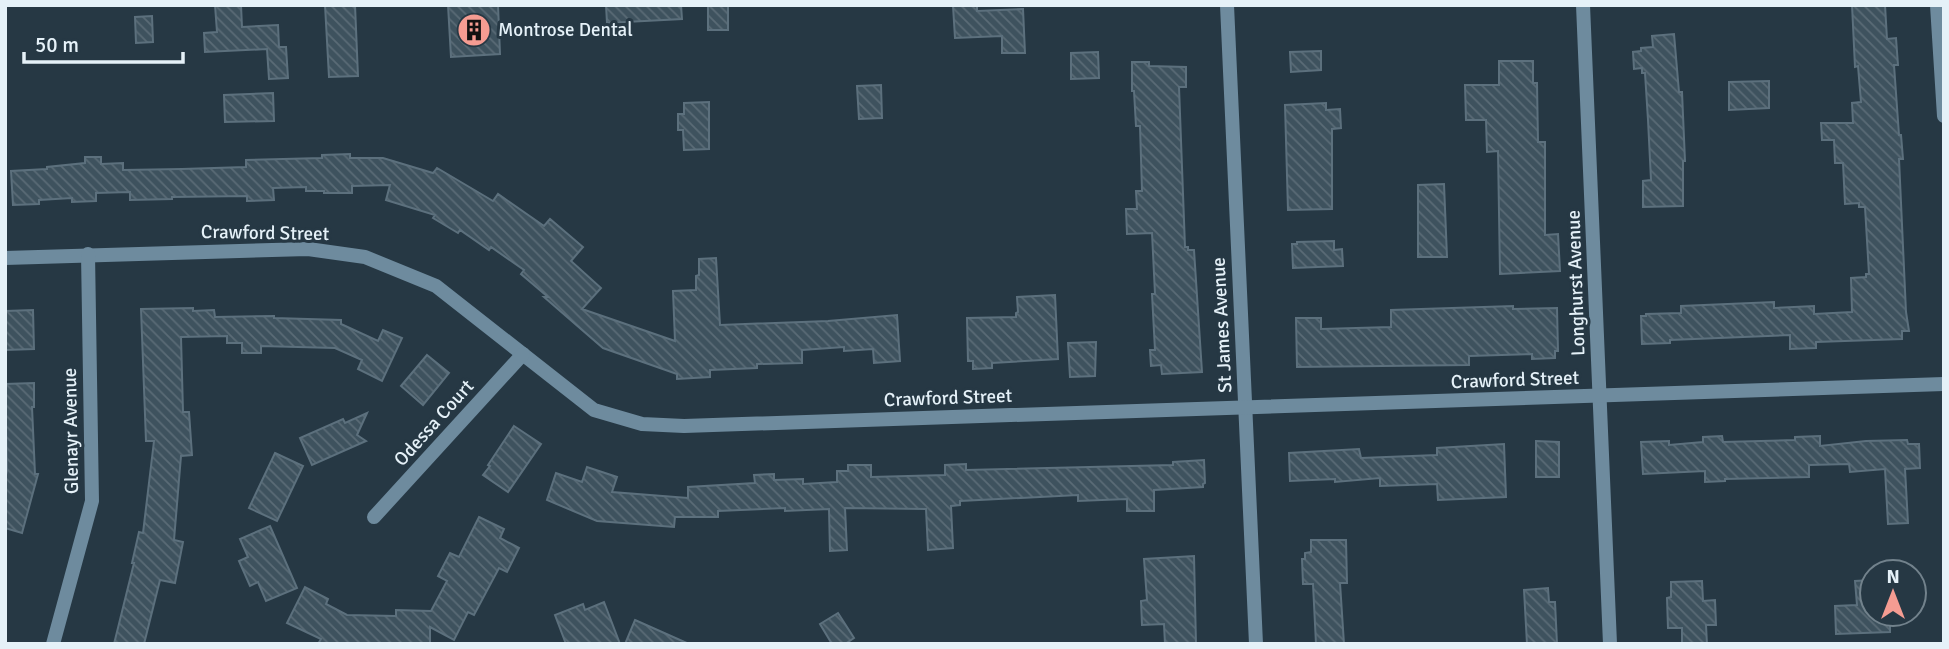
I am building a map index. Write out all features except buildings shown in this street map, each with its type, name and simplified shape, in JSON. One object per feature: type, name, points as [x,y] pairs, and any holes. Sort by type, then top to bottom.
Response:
[{"type":"street","name":"St James Avenue","points":[[1227,5],[1256,644]]},
{"type":"street","name":"Longhurst Avenue","points":[[1583,5],[1610,644]]},
{"type":"street","points":[[1937,5],[1944,116]]},
{"type":"street","name":"Crawford Street","points":[[5,258],[308,249],[365,257],[436,286],[594,410],[642,424],[684,426],[1944,384]]},
{"type":"street","name":"Glenayr Avenue","points":[[53,644],[92,501],[88,254]]},
{"type":"street","name":"Odessa Court","points":[[374,517],[523,354]]},
{"type":"place","name":"Montrose Dental","points":[[474,30]]}]
